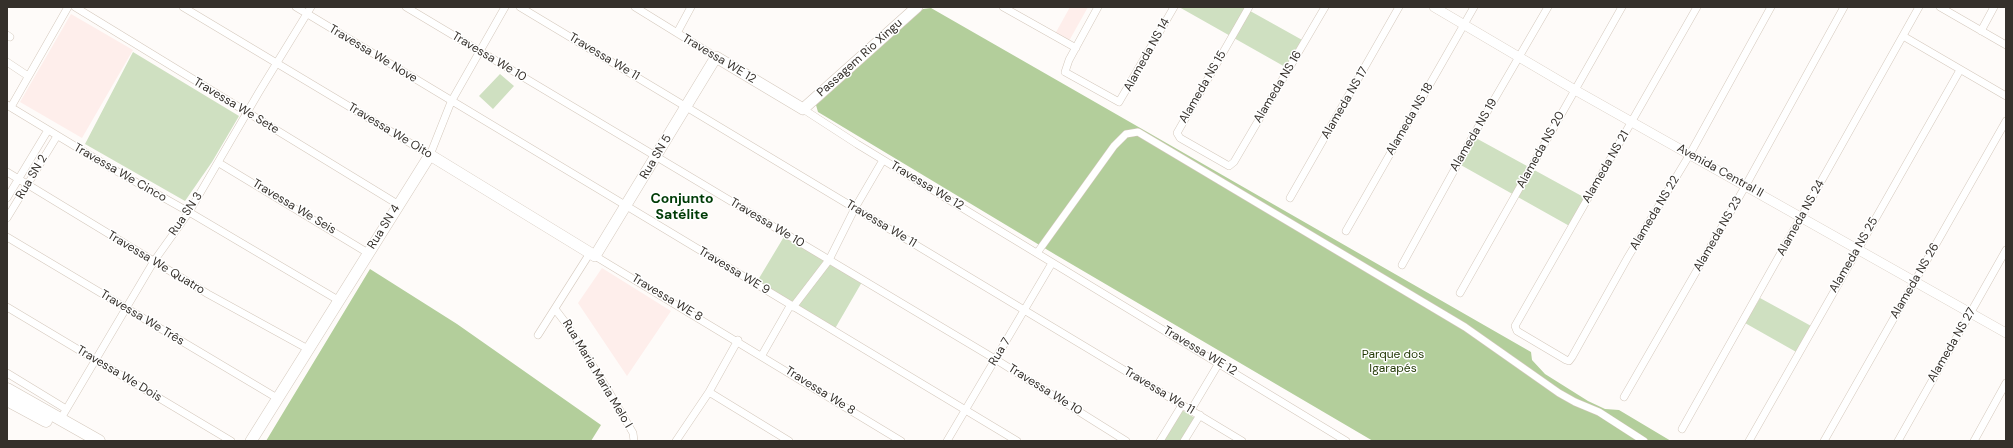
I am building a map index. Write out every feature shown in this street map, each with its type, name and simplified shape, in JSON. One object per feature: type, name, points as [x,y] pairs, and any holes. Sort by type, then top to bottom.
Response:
[{"type":"main road","name":"Passagem Rio Xingu","points":[[803,109],[917,7]]},
{"type":"main road","name":"Rua SN 5","points":[[593,254],[656,157],[716,57]]},
{"type":"main road","name":"Travessa WE 12","points":[[716,57],[803,109]]},
{"type":"main road","name":"Rua SN 4","points":[[251,441],[430,154]]},
{"type":"main road","name":"Travessa We Oito","points":[[430,154],[593,254]]},
{"type":"main road","points":[[7,389],[98,441]]},
{"type":"main road","points":[[7,400],[82,441]]},
{"type":"street","points":[[9,106],[68,7]]},
{"type":"street","name":"Travessa We Sete","points":[[75,7],[398,204]]},
{"type":"street","name":"Travessa We Oito","points":[[183,7],[276,64],[430,154]]},
{"type":"street","name":"Travessa We Nove","points":[[296,7],[309,10],[451,102]]},
{"type":"street","name":"Travessa We 10","points":[[406,7],[995,359],[1126,441]]},
{"type":"street","name":"Rua SN 4","points":[[430,154],[451,102],[505,7]]},
{"type":"street","name":"Travessa We 11","points":[[520,7],[1025,312],[1242,441]]},
{"type":"street","name":"Travessa WE 12","points":[[635,7],[716,57]]},
{"type":"street","points":[[677,34],[691,7]]},
{"type":"street","points":[[1003,7],[1076,48],[1098,7]]},
{"type":"street","name":"Alameda NS 14","points":[[1076,48],[1066,66],[1066,73],[1119,102],[1174,7]]},
{"type":"street","name":"Alameda NS 15","points":[[1230,166],[1180,138],[1177,133],[1249,7]]},
{"type":"street","name":"Alameda NS 16","points":[[1230,166],[1234,162],[1325,7]]},
{"type":"street","name":"Alameda NS 17","points":[[1290,198],[1399,7]]},
{"type":"street","name":"Avenida Central II","points":[[1434,7],[1520,56],[1575,90],[1746,185],[2006,333]]},
{"type":"street","name":"Alameda NS 18","points":[[1346,231],[1474,7]]},
{"type":"street","name":"Alameda NS 19","points":[[1402,265],[1473,136],[1548,7]]},
{"type":"street","name":"Alameda NS 20","points":[[1460,293],[1622,7]]},
{"type":"street","name":"Alameda NS 21","points":[[1515,326],[1697,7]]},
{"type":"street","name":"Alameda NS 22","points":[[1515,326],[1516,330],[1556,355],[1566,360],[1571,360],[1690,154],[1771,7]]},
{"type":"street","name":"Alameda NS 23","points":[[1624,397],[1746,185],[1844,7]]},
{"type":"street","name":"Alameda NS 24","points":[[1682,429],[1919,7]]},
{"type":"street","points":[[1940,7],[2006,45]]},
{"type":"street","points":[[1980,31],[1994,7]]},
{"type":"street","name":"Rua SN 3","points":[[60,420],[154,261],[189,212],[309,10]]},
{"type":"street","points":[[1903,36],[2006,96]]},
{"type":"street","points":[[7,62],[28,76]]},
{"type":"street","name":"Alameda NS 25","points":[[1749,441],[1960,70]]},
{"type":"street","name":"Travessa WE 9","points":[[451,102],[626,205],[1017,441]]},
{"type":"street","name":"Travessa We Cinco","points":[[9,106],[111,168],[338,300]]},
{"type":"street","name":"Travessa We 12","points":[[803,109],[883,160],[1052,263]]},
{"type":"street","name":"Alameda NS 26","points":[[1824,441],[2006,121]]},
{"type":"street","name":"Rua SN 2","points":[[7,198],[48,130]]},
{"type":"street","points":[[1037,253],[1114,146],[1126,134],[1134,131],[1138,132],[1465,327],[1559,393],[1606,416],[1644,441]]},
{"type":"street","name":"Rua SN 2","points":[[7,218],[57,136]]},
{"type":"street","points":[[762,355],[792,306],[829,260],[855,208],[883,160]]},
{"type":"street","name":"Travessa We Seis","points":[[219,162],[368,252]]},
{"type":"street","name":"Travessa We Quatro","points":[[7,172],[208,294],[308,349]]},
{"type":"street","name":"Travessa We Três","points":[[7,237],[277,398]]},
{"type":"street","name":"Alameda NS 27","points":[[1898,441],[2006,250]]},
{"type":"street","points":[[538,335],[593,254]]},
{"type":"street","name":"Travessa WE 8","points":[[593,254],[738,340]]},
{"type":"street","name":"Travessa WE 12","points":[[1052,263],[1346,441]]},
{"type":"street","name":"Rua 7","points":[[947,441],[995,359],[1025,312],[1052,263]]},
{"type":"street","name":"Travessa We Dois","points":[[7,307],[231,441]]},
{"type":"street","name":"Rua Maria Maria Melo I","points":[[556,309],[608,390],[633,433],[634,441]]},
{"type":"street","points":[[676,441],[709,392],[738,340]]},
{"type":"street","name":"Travessa We 8","points":[[738,340],[901,441]]},
{"type":"street","points":[[1191,410],[1219,363]]},
{"type":"street","points":[[7,373],[66,409]]},
{"type":"street","points":[[1974,441],[2006,383]]},
{"type":"street","points":[[709,392],[789,441]]},
{"type":"street","points":[[1160,441],[1182,405]]},
{"type":"street","points":[[1184,441],[1200,415]]},
{"type":"shaded area","points":[[1070,7],[1088,7],[1069,41],[1055,34]]},
{"type":"shaded area","points":[[71,14],[133,50],[82,138],[20,102]]},
{"type":"shaded area","points":[[602,268],[671,311],[627,376],[578,303]]},
{"type":"green space","points":[[1179,7],[1243,7],[1304,41],[1287,68]]},
{"type":"green space","name":"Parque dos Igarapés","points":[[931,8],[1531,352],[1532,360],[1545,374],[1588,401],[1605,409],[1619,410],[1671,441],[1373,441],[1056,255],[818,112],[816,105],[923,9]]},
{"type":"green space","points":[[133,52],[239,116],[212,162],[185,201],[85,144]]},
{"type":"green space","points":[[500,74],[514,86],[493,109],[479,96]]},
{"type":"green space","points":[[1474,137],[1589,200],[1573,228],[1459,164]]},
{"type":"green space","points":[[785,235],[862,282],[833,332],[755,285]]},
{"type":"green space","points":[[370,269],[457,324],[601,425],[591,441],[266,441]]},
{"type":"green space","points":[[1760,298],[1813,327],[1798,353],[1745,323]]},
{"type":"green space","points":[[1182,410],[1195,418],[1181,441],[1163,441]]},
{"type":"district","name":"Conjunto Satélite","points":[[682,208]]}]
